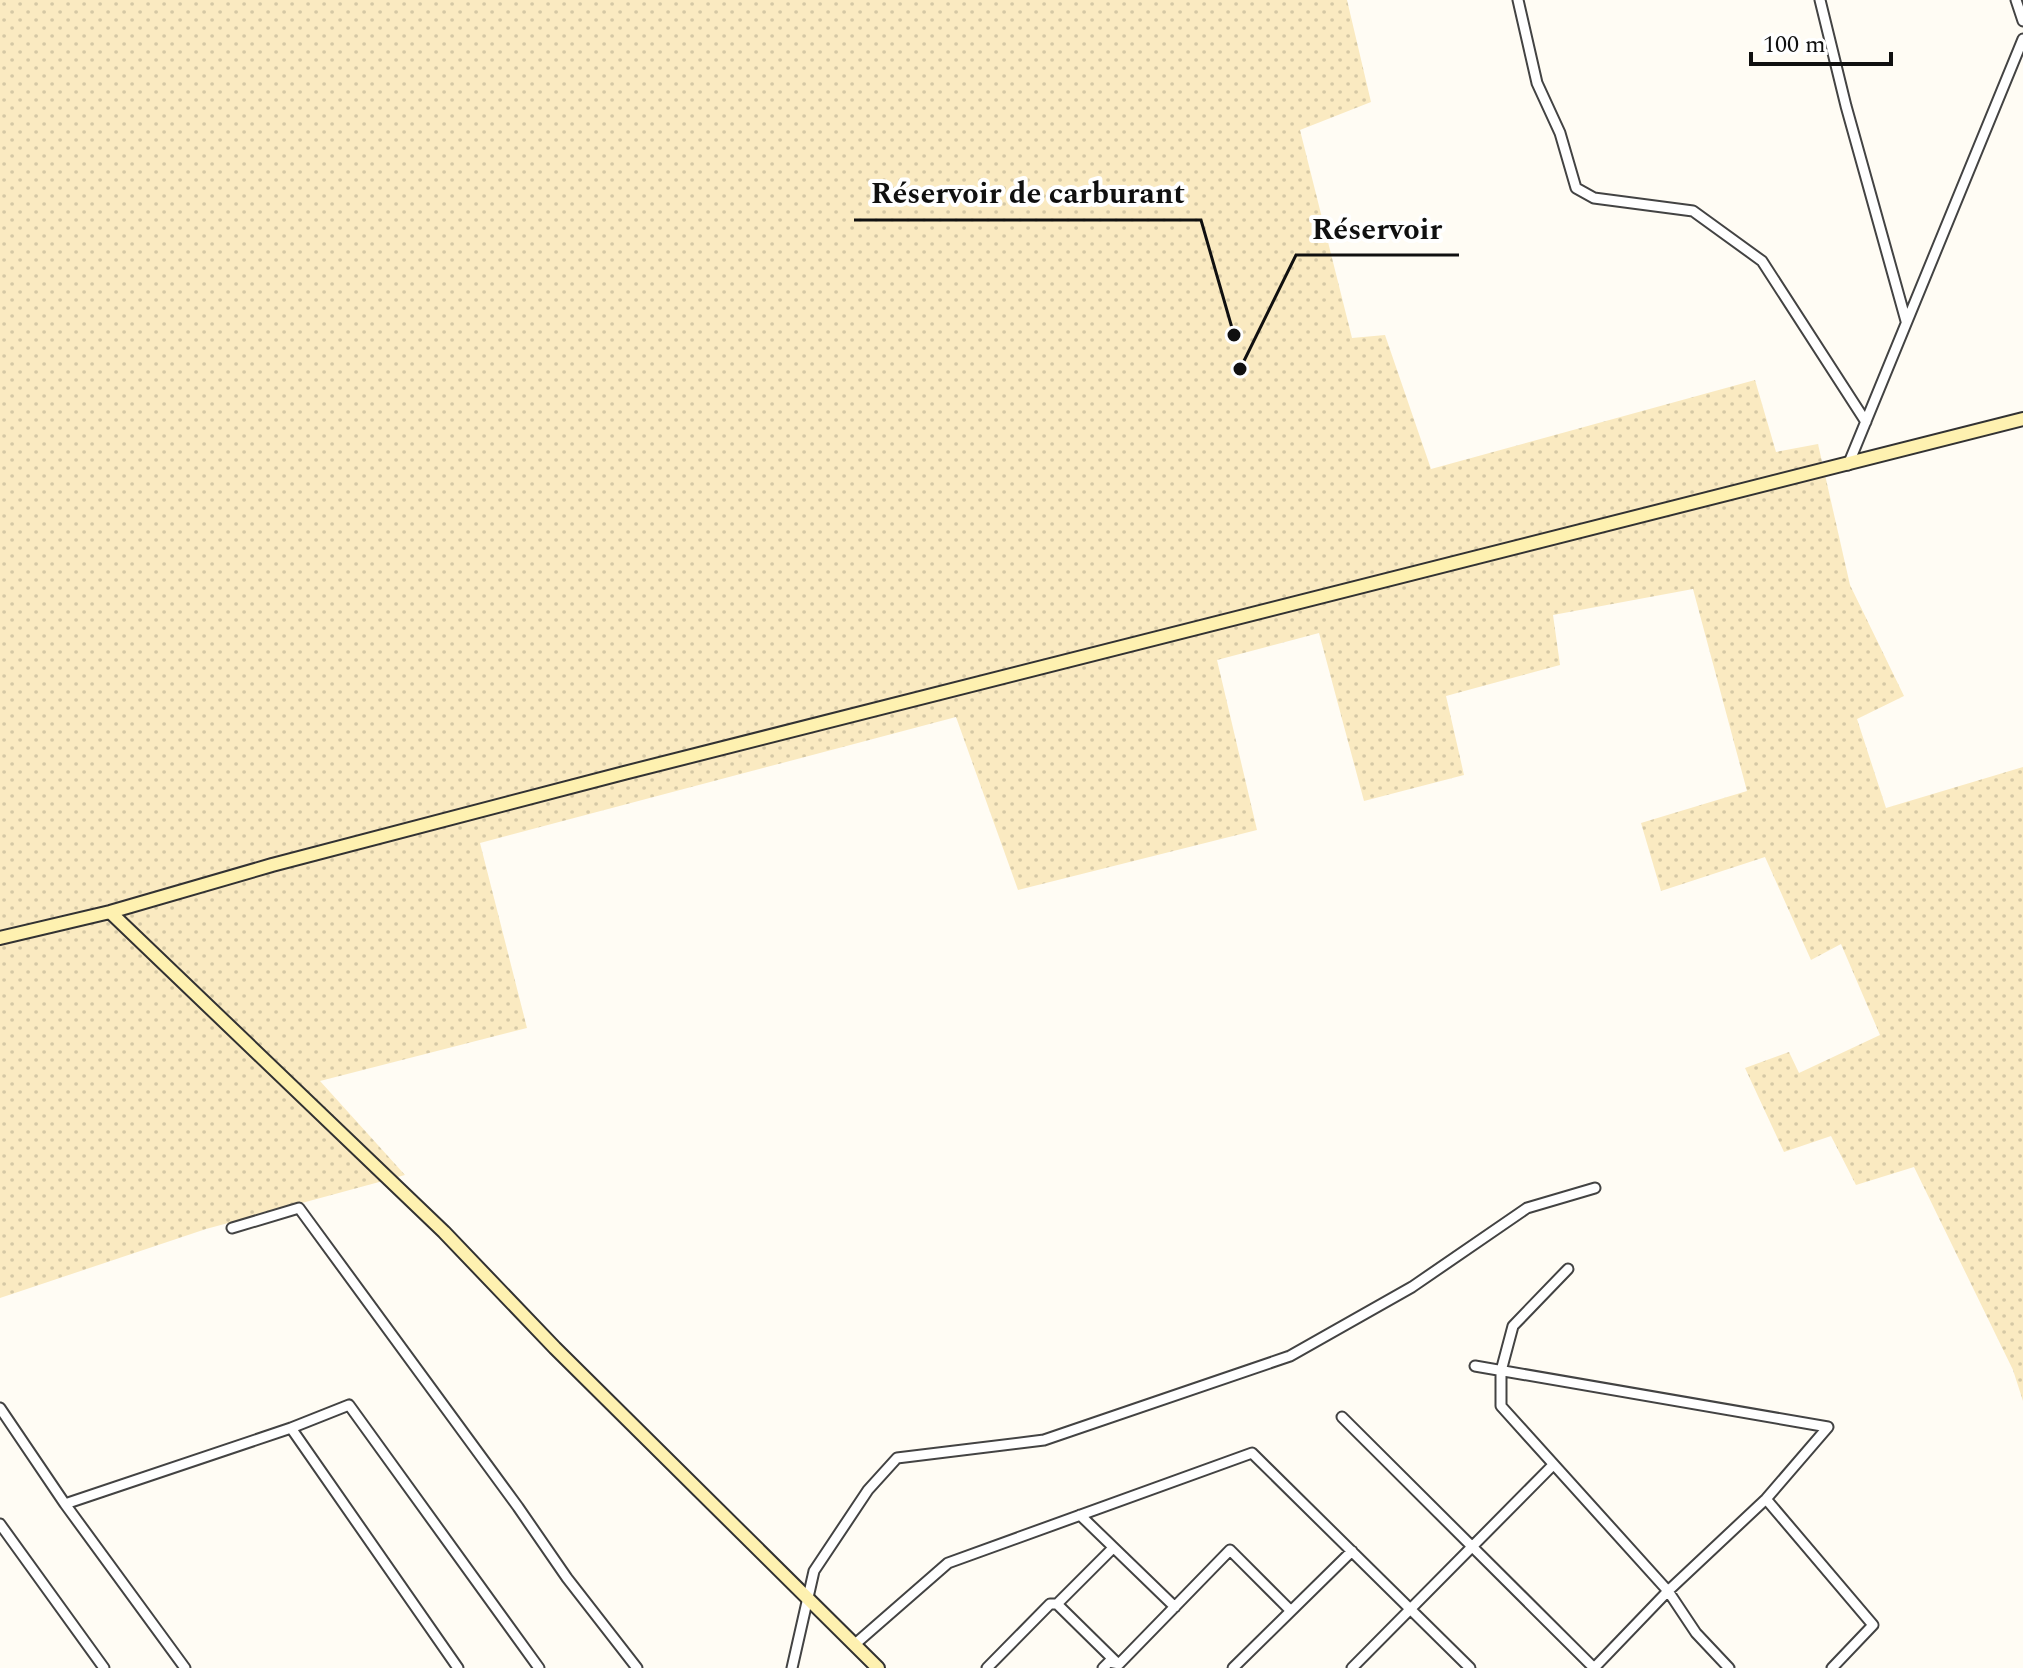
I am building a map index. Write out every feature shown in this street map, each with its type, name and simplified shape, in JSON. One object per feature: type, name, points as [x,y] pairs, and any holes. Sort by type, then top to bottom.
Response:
[{"type":"main road","points":[[0,938],[110,912],[272,865],[624,773],[2023,419]]},
{"type":"main road","points":[[110,912],[444,1232],[555,1348],[878,1668]]},
{"type":"street","points":[[1518,0],[1537,83],[1560,133],[1576,188],[1594,198],[1693,211],[1762,261],[1866,422]]},
{"type":"street","points":[[1820,0],[1846,106],[1907,322]]},
{"type":"street","points":[[2016,0],[2023,21]]},
{"type":"street","points":[[1848,465],[2023,39]]},
{"type":"street","points":[[792,1668],[814,1571],[843,1524],[897,1458],[1044,1440],[1290,1356],[1412,1287],[1527,1208],[1595,1188]]},
{"type":"street","points":[[232,1228],[299,1208],[567,1578],[637,1668]]},
{"type":"street","points":[[1568,1269],[1513,1326],[1501,1371],[1501,1406],[1668,1591],[1696,1633],[1729,1668]]},
{"type":"street","points":[[1342,1417],[1594,1668],[1668,1591],[1766,1499],[1828,1427],[1475,1366]]},
{"type":"street","points":[[65,1504],[291,1428],[349,1405],[539,1668]]},
{"type":"street","points":[[0,1408],[65,1504],[185,1668]]},
{"type":"street","points":[[291,1428],[458,1668]]},
{"type":"street","points":[[854,1645],[948,1563],[1252,1453],[1470,1668]]},
{"type":"street","points":[[1353,1668],[1553,1465]]},
{"type":"street","points":[[1766,1499],[1873,1625],[1832,1668]]},
{"type":"street","points":[[1080,1515],[1175,1607]]},
{"type":"street","points":[[0,1524],[104,1668]]},
{"type":"street","points":[[1057,1604],[1113,1548]]},
{"type":"street","points":[[1120,1666],[1230,1550],[1291,1611]]},
{"type":"street","points":[[1233,1668],[1352,1551]]},
{"type":"street","points":[[993,1666],[1050,1604],[1057,1604],[1120,1666]]},
{"type":"street","points":[[1103,1668],[1109,1662],[1120,1666]]},
{"type":"sand","points":[[0,0],[1347,0],[1371,102],[1300,130],[1352,338],[1385,335],[1431,469],[1755,380],[1776,452],[1818,444],[1850,585],[1904,696],[1857,719],[1886,808],[2023,767],[2023,1401],[2013,1370],[1914,1167],[1856,1185],[1831,1136],[1784,1152],[1745,1068],[1789,1052],[1799,1073],[1880,1035],[1841,944],[1811,960],[1765,857],[1661,891],[1641,823],[1747,791],[1693,589],[1553,615],[1560,665],[1446,696],[1464,775],[1364,801],[1319,633],[1217,660],[1257,830],[1018,890],[956,717],[480,843],[527,1028],[320,1081],[405,1175],[206,1229],[0,1298]]},
{"type":"place","name":"Réservoir de carburant","points":[[1234,335]]},
{"type":"place","name":"Réservoir","points":[[1240,369]]}]
